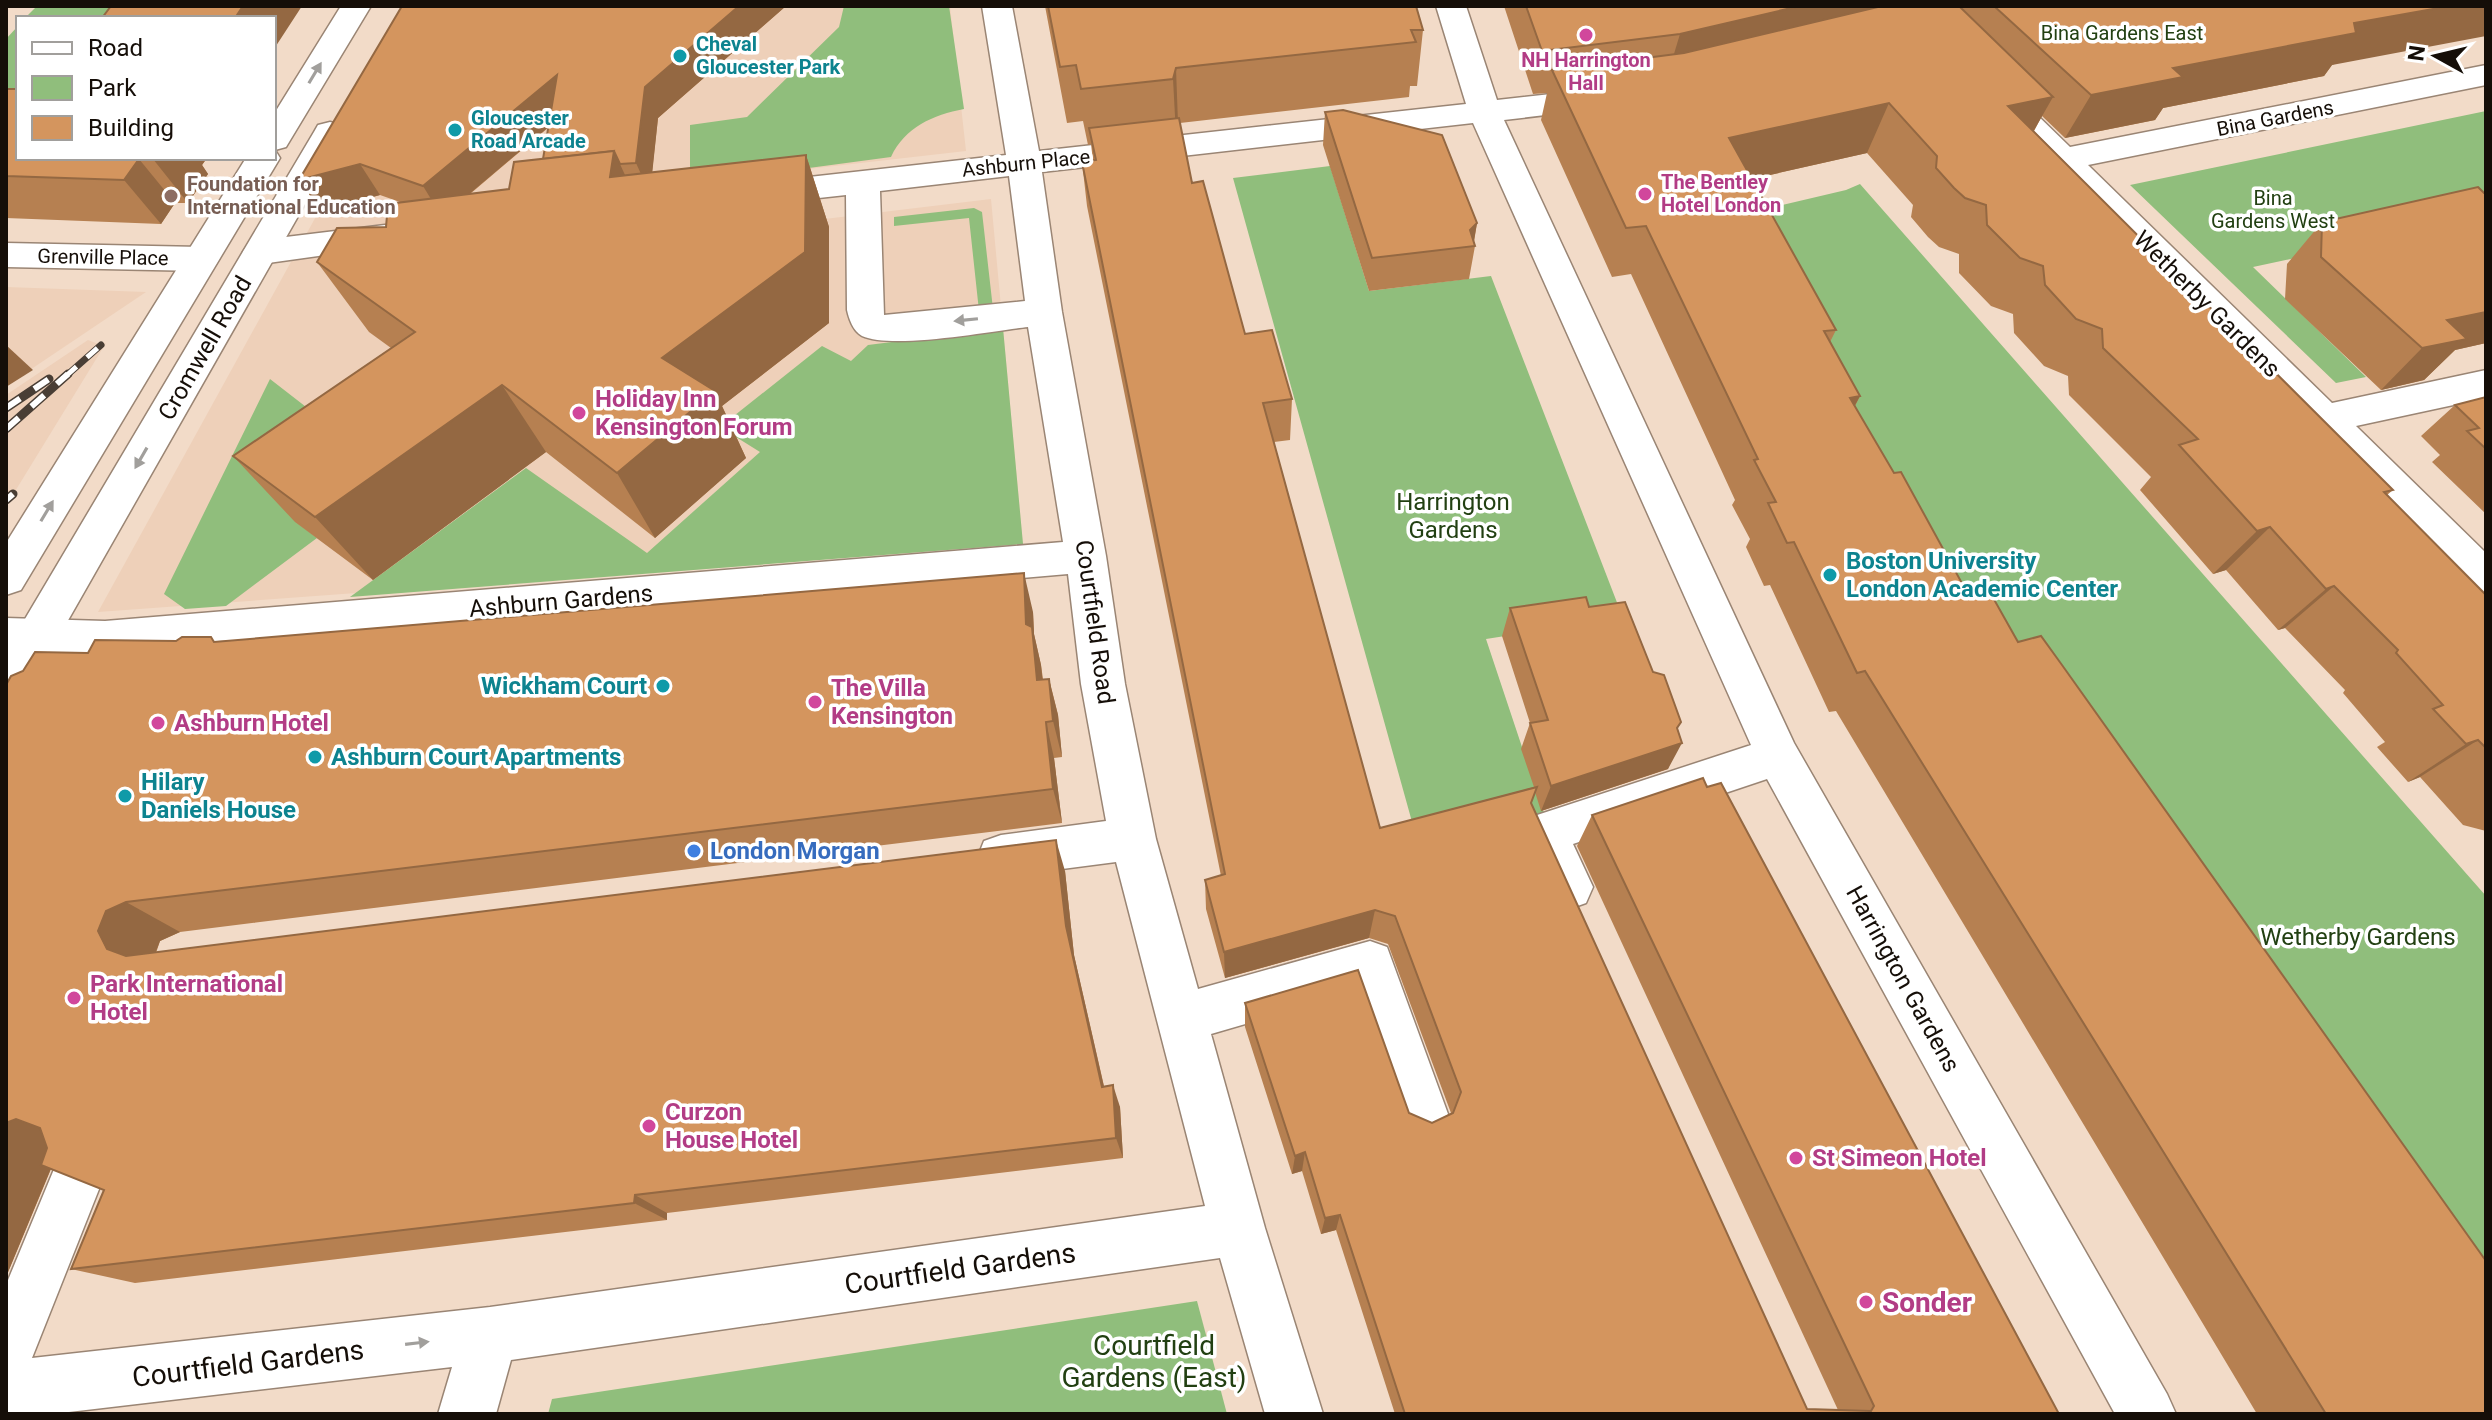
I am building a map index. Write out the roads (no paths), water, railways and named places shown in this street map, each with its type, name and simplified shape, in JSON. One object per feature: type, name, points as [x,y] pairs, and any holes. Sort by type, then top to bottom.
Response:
[{"type":"main road","points":[[276,137],[356,6]]},
{"type":"main road","name":"Courtfield Road","points":[[997,6],[1016,105],[1044,312],[1086,556],[1103,684],[1133,839],[1184,1017],[1238,1228]]},
{"type":"main road","name":"Harrington Gardens","points":[[1451,6],[1485,114],[1778,756],[2147,1414]]},
{"type":"main road","points":[[1892,35],[1919,17]]},
{"type":"main road","name":"Wetherby Gardens","points":[[1919,17],[2486,579]]},
{"type":"main road","name":"Bina Gardens","points":[[2063,159],[2486,75]]},
{"type":"main road","name":"Ashburn Place","points":[[729,198],[1485,114],[1637,94]]},
{"type":"main road","name":"Cromwell Road","points":[[6,690],[21,637],[261,252],[348,101]]},
{"type":"main road","name":"Cromwell Road","points":[[6,578],[262,160]]},
{"type":"main road","points":[[863,182],[865,310],[867,321],[873,327],[887,329],[1044,312]]},
{"type":"main road","points":[[261,252],[421,233]]},
{"type":"main road","name":"Grenville Place","points":[[6,255],[201,259]]},
{"type":"main road","points":[[2322,419],[2486,384]]},
{"type":"main road","name":"Ashburn Gardens","points":[[21,637],[105,639],[1086,556]]},
{"type":"main road","points":[[1590,935],[1544,833],[1778,756]]},
{"type":"main road","points":[[961,861],[1133,839]]},
{"type":"main road","points":[[1184,1017],[1370,964],[1422,1114]]},
{"type":"main road","points":[[24,1385],[81,1169]]},
{"type":"main road","points":[[1238,1228],[1294,1414]]},
{"type":"main road","name":"Courtfield Gardens","points":[[24,1385],[490,1335],[1238,1228]]},
{"type":"main road","points":[[467,1414],[490,1335]]},
{"type":"railway","points":[[66,376],[101,345]]},
{"type":"railway","points":[[6,429],[68,374]]},
{"type":"railway","points":[[6,408],[49,379]]},
{"type":"railway","points":[[6,500],[13,494]]},
{"type":"place","name":"NH Harrington Hall","points":[[1586,35]]},
{"type":"place","name":"Cheval Gloucester Park","points":[[680,56]]},
{"type":"place","name":"Gloucester Road Arcade","points":[[455,130]]},
{"type":"place","name":"The Bentley Hotel London","points":[[1645,194]]},
{"type":"place","name":"Foundation for International Education","points":[[171,196]]},
{"type":"place","name":"Holiday Inn Kensington Forum","points":[[579,413]]},
{"type":"place","name":"Boston University London Academic Center","points":[[1830,575]]},
{"type":"place","name":"Wickham Court","points":[[663,686]]},
{"type":"place","name":"The Villa Kensington","points":[[815,702]]},
{"type":"place","name":"Ashburn Hotel","points":[[158,723]]},
{"type":"place","name":"Ashburn Court Apartments","points":[[315,757]]},
{"type":"place","name":"Hilary Daniels House","points":[[125,796]]},
{"type":"place","name":"London Morgan","points":[[694,851]]},
{"type":"place","name":"Park International Hotel","points":[[74,998]]},
{"type":"place","name":"Curzon House Hotel","points":[[649,1126]]},
{"type":"place","name":"St Simeon Hotel","points":[[1796,1158]]},
{"type":"place","name":"Sonder","points":[[1866,1302]]},
{"type":"park label","name":"Bina Gardens East","points":[[2122,33]]},
{"type":"park label","name":"Bina Gardens West","points":[[2273,210]]},
{"type":"park label","name":"Courtfield Gardens (East)","points":[[1154,1361]]}]
